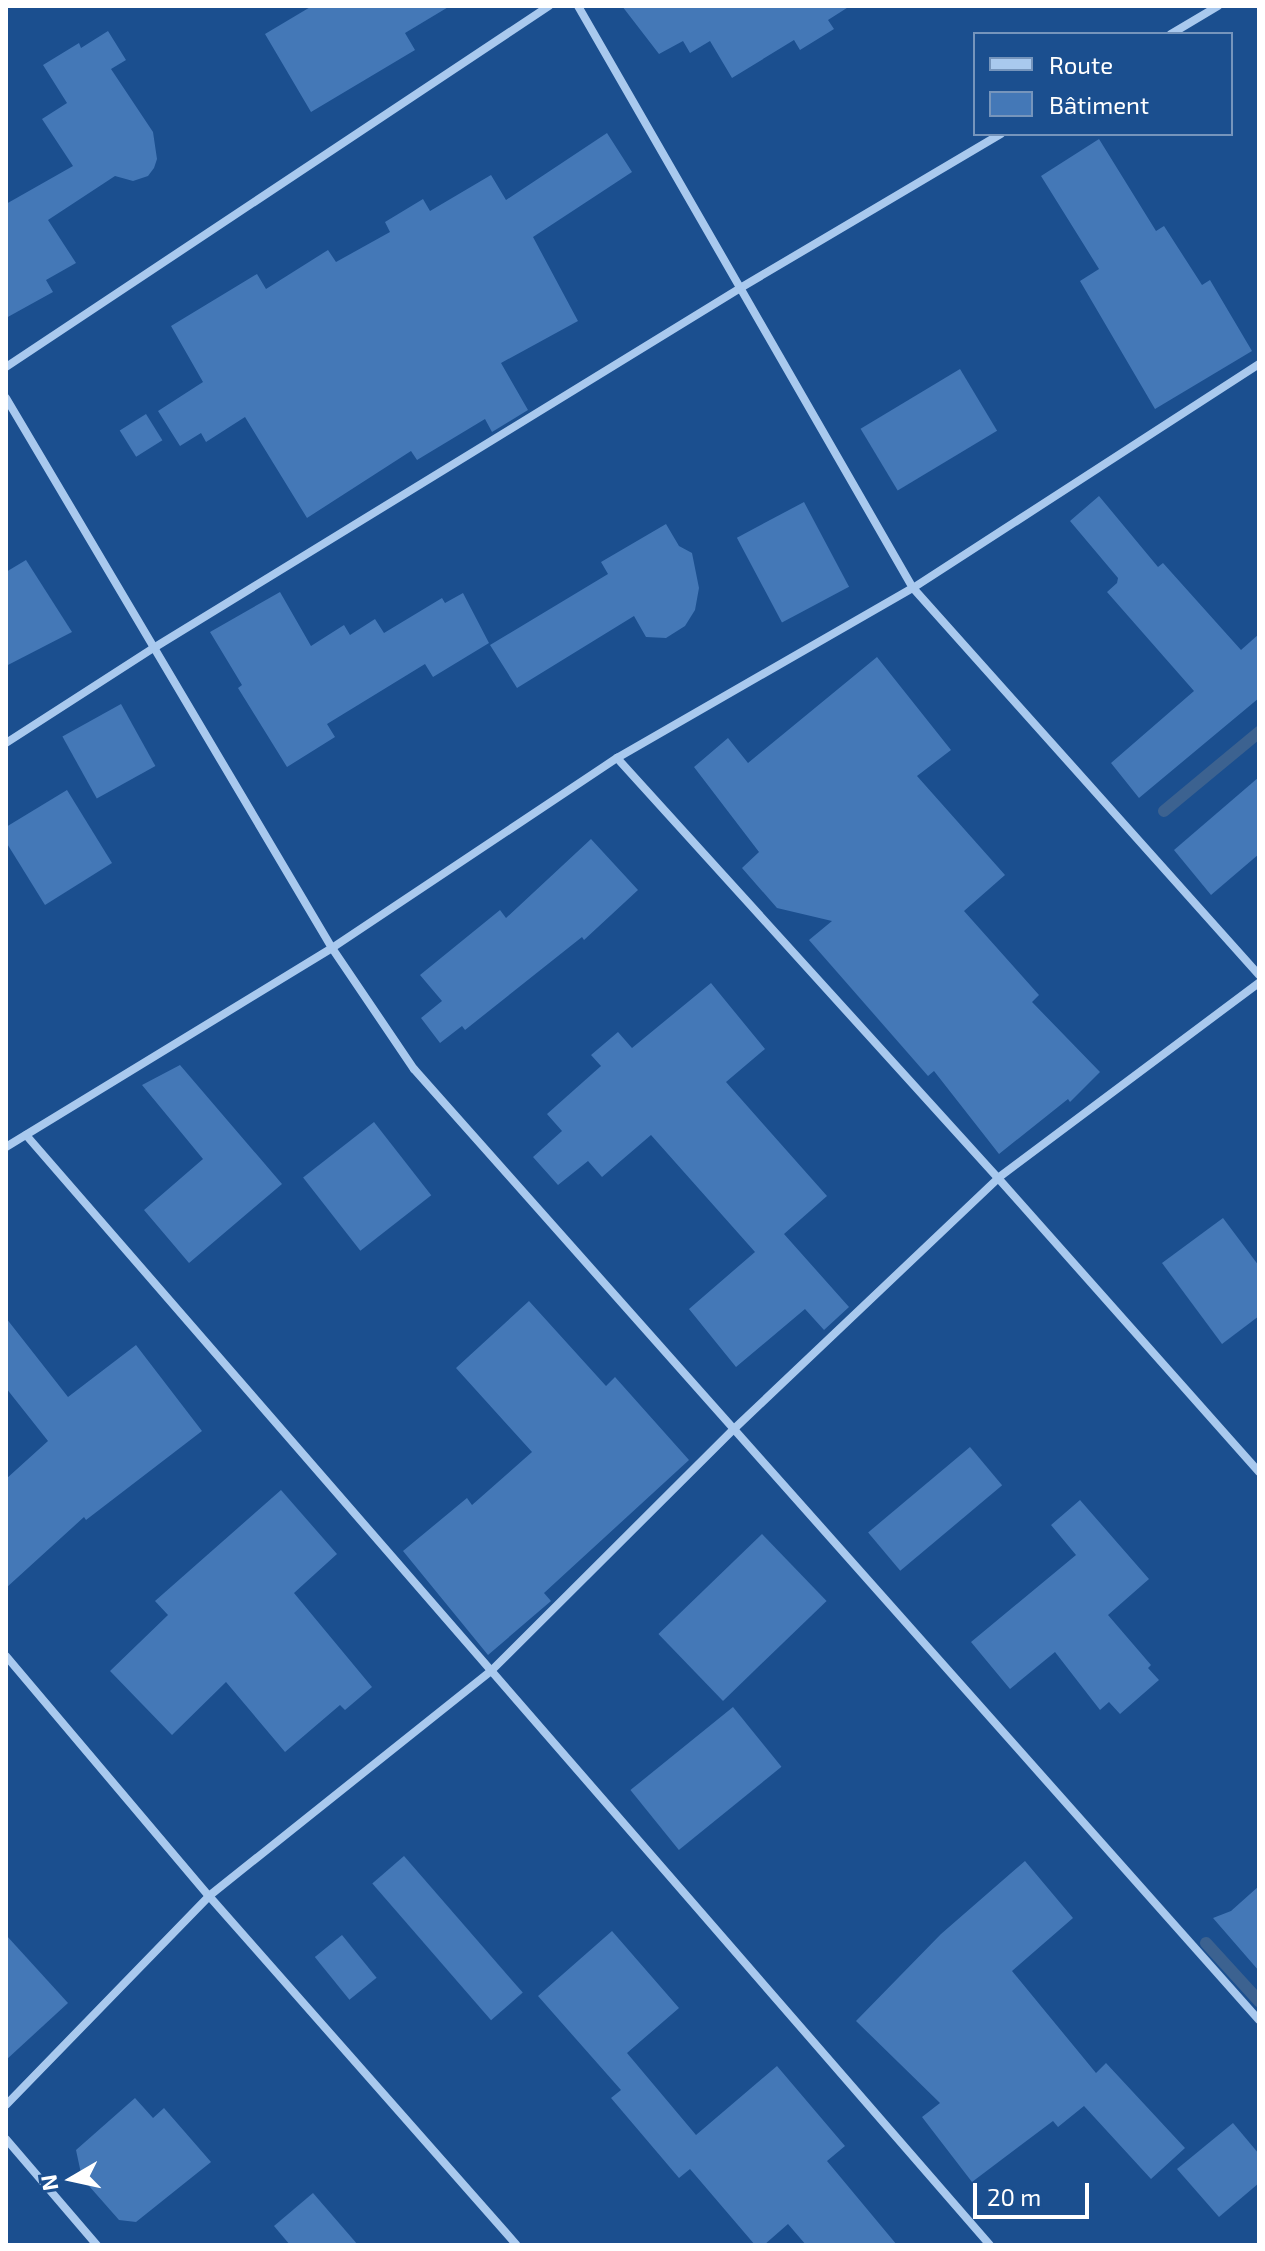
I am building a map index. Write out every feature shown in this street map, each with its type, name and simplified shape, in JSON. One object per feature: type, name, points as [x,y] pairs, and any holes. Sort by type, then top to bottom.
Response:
[{"type":"street","points":[[6,367],[549,6]]},
{"type":"street","points":[[578,6],[913,588],[1259,975]]},
{"type":"street","points":[[1174,32],[1218,6]]},
{"type":"street","points":[[6,743],[152,649],[742,287],[998,136]]},
{"type":"street","points":[[6,1147],[332,948],[617,758],[913,588],[1259,364]]},
{"type":"street","points":[[6,398],[332,948],[414,1069],[1259,2020]]},
{"type":"street","points":[[617,758],[998,1178],[1259,1472]]},
{"type":"street","points":[[6,2105],[209,1896],[491,1671],[735,1428],[998,1178],[1259,983]]},
{"type":"street","points":[[26,1135],[990,2245]]},
{"type":"street","points":[[6,1656],[209,1896],[517,2245]]},
{"type":"street","points":[[6,2139],[97,2245]]},
{"type":"building","points":[[312,6],[450,6],[405,33],[415,50],[311,112],[265,34]]},
{"type":"building","points":[[622,6],[850,6],[828,20],[834,29],[800,50],[794,40],[732,78],[710,41],[690,53],[683,41],[659,54]]},
{"type":"building","points":[[108,31],[126,60],[111,69],[153,132],[157,159],[154,168],[148,176],[133,181],[115,176],[48,220],[76,263],[46,280],[53,292],[6,318],[6,204],[73,166],[42,119],[67,103],[43,65],[79,43],[81,48]]},
{"type":"building","points":[[607,133],[632,172],[533,237],[578,321],[501,363],[528,410],[492,432],[485,419],[417,460],[411,451],[307,518],[245,417],[206,442],[201,433],[180,446],[158,411],[203,382],[171,326],[257,274],[266,289],[328,250],[336,262],[390,232],[385,222],[423,199],[430,211],[491,175],[506,200]]},
{"type":"building","points":[[1099,139],[1156,231],[1164,226],[1202,285],[1210,280],[1252,351],[1155,409],[1080,281],[1099,269],[1041,176]]},
{"type":"building","points":[[960,369],[997,431],[898,490],[861,429]]},
{"type":"building","points":[[146,414],[162,440],[136,457],[120,430]]},
{"type":"building","points":[[1099,496],[1158,567],[1163,563],[1241,650],[1259,634],[1259,698],[1139,798],[1111,763],[1194,691],[1107,592],[1118,578],[1070,521]]},
{"type":"building","points":[[804,502],[849,587],[782,622],[737,538]]},
{"type":"building","points":[[666,524],[679,546],[692,553],[699,588],[695,610],[685,626],[666,638],[646,637],[634,616],[517,688],[490,645],[608,574],[601,562]]},
{"type":"building","points":[[26,560],[72,632],[6,666],[6,572]]},
{"type":"building","points":[[280,592],[311,646],[344,625],[350,635],[375,619],[384,633],[442,598],[445,603],[463,593],[489,643],[433,677],[425,664],[327,724],[335,737],[287,767],[238,688],[242,685],[210,632]]},
{"type":"building","points":[[877,657],[951,750],[917,776],[1005,875],[964,911],[1039,995],[1032,1002],[1100,1072],[1070,1102],[1068,1099],[999,1154],[934,1071],[928,1076],[809,940],[832,921],[777,908],[742,868],[759,852],[694,767],[728,738],[748,763]]},
{"type":"building","points":[[121,704],[155,766],[97,799],[62,736]]},
{"type":"building","points":[[1259,777],[1259,854],[1211,895],[1174,850]]},
{"type":"building","points":[[67,790],[112,863],[45,905],[6,842],[6,827]]},
{"type":"building","points":[[591,839],[638,890],[584,940],[582,937],[465,1030],[462,1026],[440,1043],[421,1018],[442,1001],[420,975],[500,910],[506,918]]},
{"type":"building","points":[[711,983],[765,1049],[726,1082],[827,1196],[784,1234],[849,1307],[824,1330],[805,1309],[736,1367],[689,1309],[755,1252],[651,1135],[602,1177],[588,1161],[558,1185],[533,1157],[562,1131],[547,1114],[601,1066],[591,1055],[618,1032],[632,1048]]},
{"type":"building","points":[[180,1065],[282,1184],[189,1263],[144,1210],[203,1159],[142,1085]]},
{"type":"building","points":[[374,1122],[431,1195],[360,1251],[303,1177]]},
{"type":"building","points":[[1223,1218],[1259,1266],[1259,1316],[1222,1344],[1162,1263]]},
{"type":"building","points":[[529,1301],[606,1386],[615,1377],[689,1460],[544,1593],[551,1601],[488,1655],[403,1551],[467,1498],[472,1505],[532,1452],[456,1368]]},
{"type":"building","points":[[6,1318],[68,1397],[136,1345],[202,1431],[86,1520],[84,1517],[6,1588],[6,1479],[48,1441],[6,1388]]},
{"type":"building","points":[[970,1447],[1002,1485],[900,1571],[868,1532]]},
{"type":"building","points":[[281,1490],[337,1554],[294,1593],[372,1687],[345,1710],[340,1705],[285,1752],[226,1682],[172,1735],[110,1671],[168,1615],[155,1601]]},
{"type":"building","points":[[1080,1500],[1149,1579],[1108,1615],[1151,1665],[1148,1668],[1159,1680],[1120,1714],[1109,1702],[1100,1710],[1055,1652],[1010,1689],[971,1642],[1076,1555],[1051,1525]]},
{"type":"building","points":[[762,1534],[827,1601],[723,1701],[658,1634]]},
{"type":"building","points":[[733,1707],[781,1767],[679,1850],[630,1790]]},
{"type":"building","points":[[404,1856],[523,1993],[491,2020],[372,1884]]},
{"type":"building","points":[[1025,1861],[1073,1918],[1012,1971],[1096,2073],[1106,2063],[1185,2148],[1151,2179],[1084,2106],[1058,2127],[1053,2121],[972,2182],[922,2117],[940,2103],[856,2021],[941,1934]]},
{"type":"building","points":[[1259,1886],[1259,1971],[1213,1918],[1231,1911]]},
{"type":"building","points":[[612,1931],[679,2008],[627,2053],[696,2135],[777,2066],[845,2146],[827,2161],[897,2245],[806,2245],[788,2224],[764,2245],[755,2245],[690,2169],[679,2178],[611,2098],[621,2090],[538,1996]]},
{"type":"building","points":[[6,1935],[68,2003],[6,2060]]},
{"type":"building","points":[[342,1935],[377,1978],[349,2000],[315,1957]]},
{"type":"building","points":[[135,2098],[153,2118],[164,2108],[211,2162],[136,2222],[119,2220],[82,2178],[76,2150]]},
{"type":"building","points":[[1233,2123],[1259,2154],[1259,2183],[1219,2217],[1177,2169]]},
{"type":"building","points":[[313,2193],[358,2245],[290,2245],[274,2226]]},
{"type":"waterway","points":[[1164,811],[1259,732]]},
{"type":"waterway","points":[[1206,1943],[1259,2001]]}]
